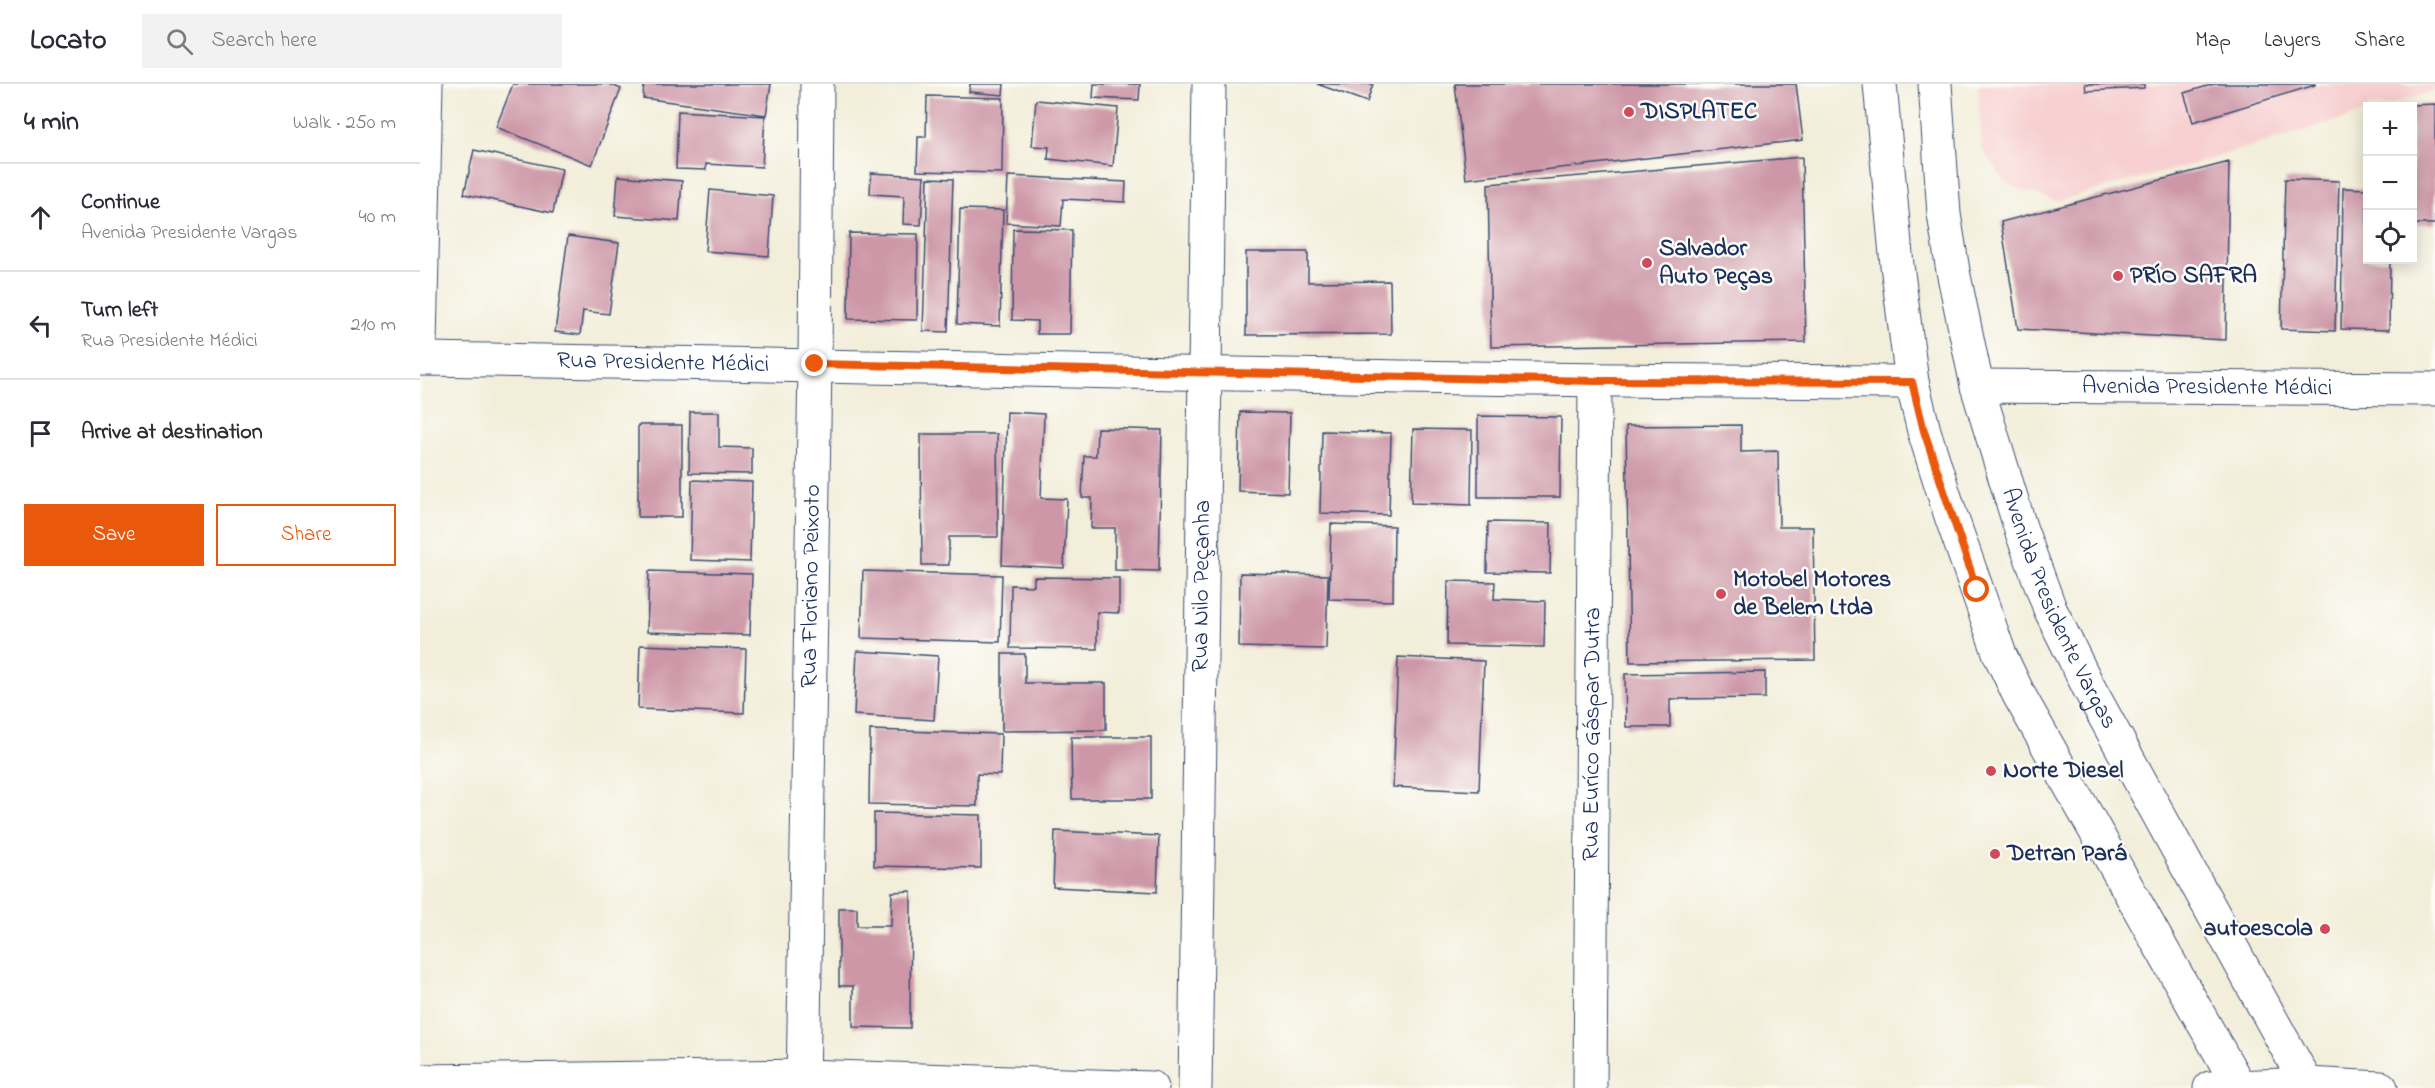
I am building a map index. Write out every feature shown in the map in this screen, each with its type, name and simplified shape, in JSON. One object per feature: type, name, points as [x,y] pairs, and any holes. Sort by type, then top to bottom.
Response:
[{"type":"street","points":[[420,344],[426,84]]},
{"type":"street","name":"Rua Floriano Peixoto","points":[[804,1082],[817,84]]},
{"type":"street","name":"Rua Nilo Peçanha","points":[[1195,1088],[1209,84]]},
{"type":"street","points":[[1880,84],[1897,265],[1912,382],[1924,431],[1951,516],[2000,655],[2019,695],[2229,1087],[2380,1088]]},
{"type":"street","name":"Avenida Presidente Vargas","points":[[1935,84],[1944,214],[1953,271],[1977,386],[2021,530],[2050,609],[2090,688],[2308,1086]]},
{"type":"street","name":"Rua Presidente Médici","points":[[420,359],[815,364],[1595,381],[1912,382]]},
{"type":"street","name":"Rua Euríco Gáspar Dutra","points":[[1590,1088],[1595,381]]},
{"type":"street","name":"Avenida Presidente Médici","points":[[1977,386],[2435,389]]},
{"type":"street","points":[[420,1081],[804,1082],[1152,1088]]},
{"type":"shaded area","points":[[1978,84],[2435,84],[2435,91],[2398,102],[2363,102],[2363,113],[2190,165],[2056,201],[2008,185],[1982,149]]},
{"type":"building","points":[[513,84],[609,84],[621,89],[592,165],[496,127]]},
{"type":"building","points":[[644,84],[771,84],[766,115],[643,98]]},
{"type":"building","points":[[970,84],[1004,84],[1003,95],[969,92]]},
{"type":"building","points":[[1094,84],[1140,84],[1139,100],[1093,98]]},
{"type":"building","points":[[1317,84],[1373,84],[1367,102]]},
{"type":"building","name":"DISPLATEC","points":[[1455,84],[1796,84],[1803,140],[1466,179]]},
{"type":"building","points":[[2085,84],[2144,84],[2144,88],[2086,91]]},
{"type":"building","points":[[2214,84],[2315,85],[2193,122],[2184,93]]},
{"type":"building","points":[[927,96],[1003,98],[1002,173],[917,171],[918,137],[926,137]]},
{"type":"building","points":[[1036,100],[1118,108],[1113,166],[1048,159],[1049,147],[1032,146]]},
{"type":"building","points":[[2435,104],[2435,224],[2417,224],[2417,105]]},
{"type":"building","points":[[678,111],[765,116],[762,167],[706,164],[706,170],[676,169]]},
{"type":"building","points":[[474,150],[562,169],[553,213],[464,194]]},
{"type":"building","name":"Salvador Auto Peças","points":[[1802,157],[1806,342],[1491,347],[1488,184]]},
{"type":"building","name":"PRÍO SAFRA","points":[[2229,162],[2226,340],[2018,329],[2001,222]]},
{"type":"building","points":[[871,173],[924,176],[921,225],[903,224],[904,196],[870,194]]},
{"type":"building","points":[[618,176],[682,181],[679,221],[615,216]]},
{"type":"building","points":[[1008,176],[1126,182],[1125,202],[1063,199],[1061,226],[1006,223]]},
{"type":"building","points":[[928,178],[953,179],[948,332],[923,331]]},
{"type":"building","points":[[2285,179],[2339,181],[2335,331],[2281,329]]},
{"type":"building","points":[[2343,188],[2363,189],[2363,264],[2390,264],[2389,330],[2341,329]]},
{"type":"building","points":[[710,190],[773,196],[769,256],[705,251]]},
{"type":"building","points":[[960,209],[1003,210],[1000,326],[957,324]]},
{"type":"building","points":[[1013,229],[1072,230],[1070,334],[1037,334],[1037,321],[1012,320]]},
{"type":"building","points":[[849,233],[918,234],[917,320],[848,319]]},
{"type":"building","points":[[568,236],[619,243],[609,314],[583,311],[580,335],[555,332]]},
{"type":"building","points":[[1246,252],[1308,252],[1308,282],[1390,281],[1391,334],[1246,335]]},
{"type":"building","points":[[690,412],[719,412],[719,447],[752,448],[752,474],[689,473]]},
{"type":"building","points":[[1007,412],[1044,414],[1041,498],[1067,499],[1064,568],[1002,565]]},
{"type":"building","points":[[1240,412],[1290,413],[1288,493],[1238,491]]},
{"type":"building","points":[[1478,416],[1561,417],[1560,497],[1478,497]]},
{"type":"building","points":[[638,425],[682,425],[682,517],[638,517]]},
{"type":"building","name":"Motobel Motores de Belem Ltda","points":[[1741,425],[1741,452],[1778,451],[1779,527],[1813,527],[1815,660],[1630,662],[1626,426]]},
{"type":"building","points":[[1097,428],[1162,430],[1159,571],[1115,570],[1115,528],[1091,528],[1092,498],[1082,498],[1084,456],[1096,456]]},
{"type":"building","points":[[1413,429],[1472,430],[1471,505],[1411,503]]},
{"type":"building","points":[[1322,431],[1391,433],[1389,515],[1320,513]]},
{"type":"building","points":[[921,434],[997,434],[998,537],[949,537],[949,565],[922,565]]},
{"type":"building","points":[[692,480],[752,482],[750,562],[690,560]]},
{"type":"building","points":[[1488,522],[1551,523],[1550,573],[1487,572]]},
{"type":"building","points":[[1331,524],[1394,526],[1393,601],[1329,599]]},
{"type":"building","points":[[649,571],[752,574],[750,635],[647,632]]},
{"type":"building","points":[[863,571],[1002,575],[1000,642],[861,638]]},
{"type":"building","points":[[1240,573],[1328,575],[1326,649],[1239,647]]},
{"type":"building","points":[[1034,577],[1119,578],[1119,613],[1097,612],[1097,649],[1010,648],[1011,585],[1034,586]]},
{"type":"building","points":[[1448,581],[1495,582],[1494,599],[1545,601],[1544,647],[1447,645]]},
{"type":"building","points":[[640,645],[746,649],[744,713],[638,709]]},
{"type":"building","points":[[857,651],[938,656],[934,720],[854,715]]},
{"type":"building","points":[[1002,654],[1025,654],[1025,683],[1106,683],[1106,730],[1002,731]]},
{"type":"building","points":[[1398,657],[1484,661],[1479,791],[1393,787]]},
{"type":"building","points":[[1765,672],[1765,698],[1670,699],[1670,727],[1626,727],[1625,674]]},
{"type":"building","points":[[870,730],[1001,734],[1000,775],[977,774],[977,806],[869,804]]},
{"type":"building","points":[[1071,737],[1151,737],[1151,799],[1072,799]]},
{"type":"building","points":[[874,813],[981,815],[981,868],[874,866]]},
{"type":"building","points":[[1055,831],[1159,836],[1157,892],[1053,887]]},
{"type":"building","points":[[911,891],[910,1028],[853,1027],[853,986],[839,986],[839,908],[857,908],[857,926],[891,926],[892,892]]},
{"type":"place","name":"DISPLATEC","points":[[1629,112]]},
{"type":"place","name":"Salvador Auto Peças","points":[[1647,263]]},
{"type":"place","name":"PRÍO SAFRA","points":[[2118,276]]},
{"type":"place","name":"Motobel Motores de Belem Ltda","points":[[1721,594]]},
{"type":"place","name":"Norte Diesel","points":[[1991,771]]},
{"type":"place","name":"Detran Pará","points":[[1995,854]]},
{"type":"place","name":"autoescola","points":[[2325,929]]},
{"type":"route","points":[[815,364],[1595,381],[1912,382],[1924,431],[1977,590]]}]
